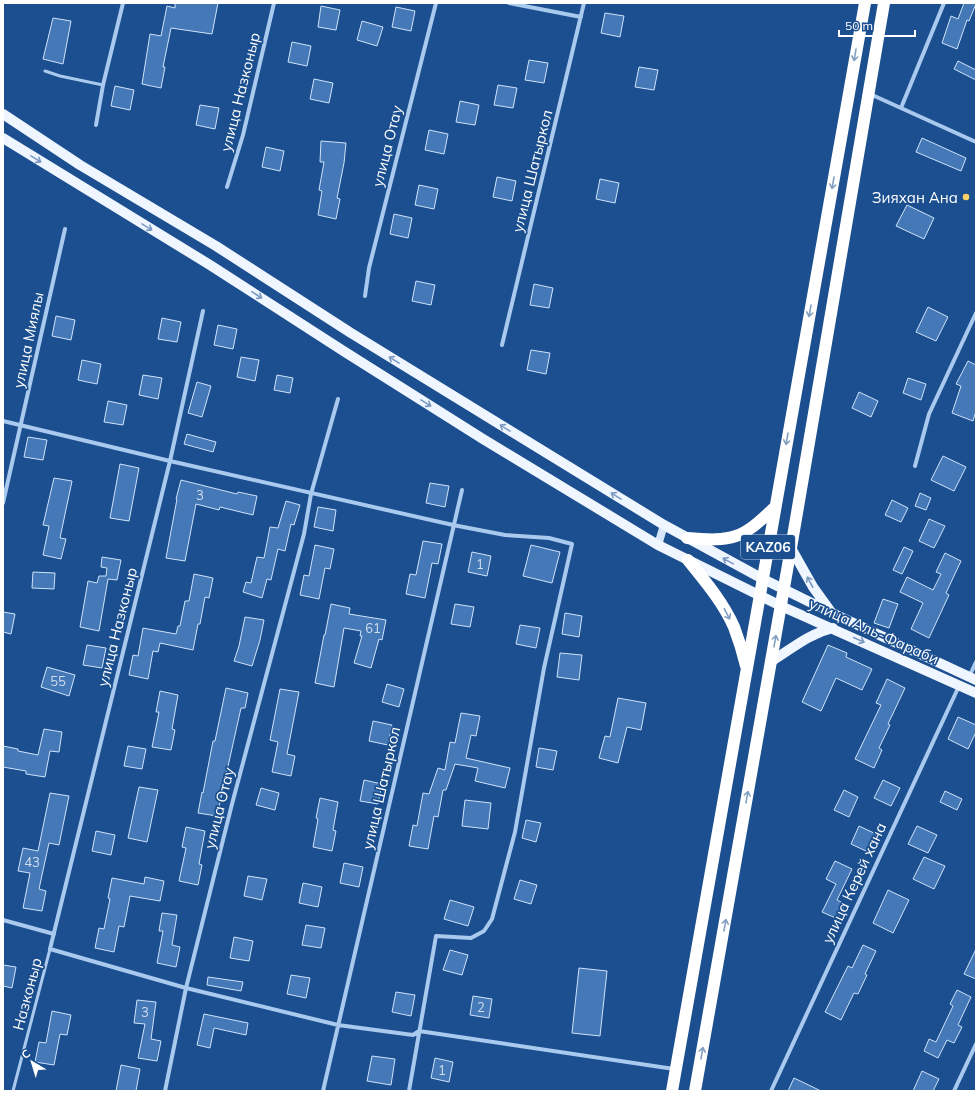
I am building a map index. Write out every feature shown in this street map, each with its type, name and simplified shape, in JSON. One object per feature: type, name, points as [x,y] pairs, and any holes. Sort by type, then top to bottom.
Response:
[{"type":"highway","name":"KАZ06","points":[[672,1091],[864,3]]},
{"type":"highway","name":"KАZ06","points":[[695,1091],[772,661],[783,589],[884,3]]},
{"type":"highway","points":[[687,538],[713,540],[733,538],[751,529],[775,507]]},
{"type":"highway","points":[[688,560],[724,607],[736,633],[747,670]]},
{"type":"main road","name":"улица Аль-Фараби","points":[[3,114],[80,165],[216,246],[351,333],[664,525],[763,579],[972,679]]},
{"type":"main road","name":"улица Аль-Фараби","points":[[3,138],[210,265],[483,439],[658,545],[760,594],[781,606],[833,628],[976,694]]},
{"type":"main road","points":[[658,545],[664,525]]},
{"type":"main road","points":[[791,548],[813,587],[832,613]]},
{"type":"main road","points":[[772,661],[790,650],[801,640],[813,634],[833,628]]},
{"type":"street","points":[[96,125],[102,85],[123,3]]},
{"type":"street","name":"улица Назконыр","points":[[227,187],[244,135],[274,3]]},
{"type":"street","name":"улица Отау","points":[[365,296],[369,268],[436,3]]},
{"type":"street","points":[[509,3],[581,17]]},
{"type":"street","name":"улица Шатыркол","points":[[502,345],[584,3]]},
{"type":"street","points":[[901,108],[944,3]]},
{"type":"street","points":[[868,93],[976,142]]},
{"type":"street","name":"улица Миялы","points":[[3,503],[65,229]]},
{"type":"street","name":"улица Назконыр","points":[[50,949],[170,461],[203,310]]},
{"type":"street","points":[[915,466],[929,414],[976,313]]},
{"type":"street","name":"улица Отау","points":[[165,1091],[186,988],[232,804],[304,534],[311,494],[338,399]]},
{"type":"street","points":[[3,421],[311,494],[453,525],[505,535],[549,538],[572,544],[544,668],[515,832],[492,919],[484,932],[471,938],[436,936],[409,1091]]},
{"type":"street","name":"улица Шатыркол","points":[[323,1091],[462,490]]},
{"type":"street","points":[[972,679],[976,662]]},
{"type":"street","name":"улица Керей хана","points":[[771,1091],[959,686]]},
{"type":"street","points":[[3,920],[54,934]]},
{"type":"street","points":[[50,949],[186,988],[338,1025],[413,1036],[420,1031],[676,1069]]},
{"type":"street","points":[[954,1091],[976,1044]]},
{"type":"lane","points":[[45,71],[60,76],[102,85]]},
{"type":"lane","name":"Назконыр","points":[[13,1091],[50,949]]},
{"type":"building","points":[[175,3],[218,3],[212,34],[171,28],[163,67],[165,67],[161,88],[142,84],[150,34],[161,36],[167,6],[175,8]]},
{"type":"building","points":[[964,3],[976,4],[969,21],[967,20],[957,49],[942,43],[951,16],[958,19]]},
{"type":"building","points":[[321,6],[340,10],[336,30],[318,27]]},
{"type":"building","points":[[396,7],[415,11],[411,31],[392,27]]},
{"type":"building","points":[[605,13],[624,16],[620,37],[601,33]]},
{"type":"building","points":[[53,18],[71,21],[63,64],[43,59]]},
{"type":"building","points":[[362,21],[383,27],[377,46],[357,40]]},
{"type":"building","points":[[292,42],[311,46],[307,66],[288,62]]},
{"type":"building","points":[[529,60],[548,63],[544,83],[525,80]]},
{"type":"building","points":[[958,61],[976,70],[976,80],[954,69]]},
{"type":"building","points":[[639,67],[658,70],[654,90],[635,87]]},
{"type":"building","points":[[314,79],[333,83],[329,103],[310,99]]},
{"type":"building","points":[[498,85],[517,88],[513,108],[494,105]]},
{"type":"building","points":[[115,86],[134,90],[130,110],[111,106]]},
{"type":"building","points":[[460,101],[479,105],[475,125],[456,122]]},
{"type":"building","points":[[200,105],[219,108],[215,129],[196,125]]},
{"type":"building","points":[[429,130],[448,134],[444,154],[425,150]]},
{"type":"building","points":[[922,138],[966,158],[961,171],[916,152]]},
{"type":"building","points":[[321,141],[346,143],[344,163],[337,198],[340,199],[336,219],[318,215],[322,191],[319,190],[324,162],[320,162]]},
{"type":"building","points":[[266,147],[284,151],[280,171],[262,167]]},
{"type":"building","points":[[497,177],[516,181],[512,201],[493,197]]},
{"type":"building","points":[[600,179],[619,183],[615,203],[596,199]]},
{"type":"building","points":[[419,185],[438,189],[434,209],[415,205]]},
{"type":"building","points":[[907,205],[934,218],[924,239],[896,226]]},
{"type":"building","points":[[394,214],[412,218],[408,238],[390,234]]},
{"type":"building","points":[[416,281],[435,285],[431,305],[412,301]]},
{"type":"building","points":[[534,284],[553,288],[549,308],[530,305]]},
{"type":"building","points":[[928,307],[948,317],[936,341],[916,332]]},
{"type":"building","points":[[56,316],[75,320],[71,340],[52,336]]},
{"type":"building","points":[[162,318],[181,322],[177,342],[158,339]]},
{"type":"building","points":[[218,325],[237,329],[233,349],[214,345]]},
{"type":"building","points":[[531,350],[550,353],[546,374],[527,370]]},
{"type":"building","points":[[241,357],[259,360],[255,381],[237,377]]},
{"type":"building","points":[[82,360],[101,364],[97,384],[78,380]]},
{"type":"building","points":[[968,361],[976,365],[976,411],[973,421],[952,413],[961,386],[956,384]]},
{"type":"building","points":[[143,375],[162,378],[158,399],[139,395]]},
{"type":"building","points":[[277,375],[293,378],[290,393],[274,390]]},
{"type":"building","points":[[908,378],[926,384],[921,400],[903,393]]},
{"type":"building","points":[[197,382],[211,386],[202,417],[188,413]]},
{"type":"building","points":[[859,392],[878,401],[871,417],[852,408]]},
{"type":"building","points":[[108,401],[127,405],[123,425],[104,422]]},
{"type":"building","points":[[187,434],[216,442],[213,452],[184,444]]},
{"type":"building","points":[[28,437],[47,440],[43,460],[24,457]]},
{"type":"building","points":[[943,456],[966,467],[954,491],[931,480]]},
{"type":"building","points":[[120,464],[139,468],[129,521],[110,518]]},
{"type":"building","points":[[54,478],[72,481],[60,538],[66,539],[61,559],[43,555],[49,526],[43,525]]},
{"type":"building","points":[[181,480],[237,494],[238,492],[257,496],[253,515],[220,507],[219,510],[196,504],[185,561],[166,558],[176,499]]},
{"type":"building","points":[[430,483],[449,486],[445,507],[426,503]]},
{"type":"building","points":[[920,493],[931,498],[926,510],[915,506]]},
{"type":"building","points":[[892,500],[908,508],[901,522],[885,515]]},
{"type":"building","points":[[286,501],[300,505],[294,525],[291,524],[285,551],[278,549],[271,580],[267,579],[262,598],[243,592],[246,582],[251,583],[257,557],[264,558],[270,527],[278,528]]},
{"type":"building","points":[[318,507],[336,510],[333,531],[314,527]]},
{"type":"building","points":[[929,519],[945,526],[934,548],[919,541]]},
{"type":"building","points":[[423,541],[442,544],[438,564],[432,563],[425,598],[406,594],[410,574],[416,575]]},
{"type":"building","points":[[315,545],[334,549],[330,569],[325,568],[319,599],[300,595],[304,575],[309,576]]},
{"type":"building","points":[[531,545],[560,552],[552,583],[523,576]]},
{"type":"building","points":[[904,547],[913,551],[902,574],[893,570]]},
{"type":"building","points":[[472,552],[491,556],[487,576],[468,572]]},
{"type":"building","points":[[945,553],[961,561],[946,593],[949,595],[929,638],[911,629],[923,603],[900,592],[907,577],[933,590],[941,574],[936,572]]},
{"type":"building","points":[[102,557],[121,560],[117,580],[108,579],[99,631],[80,627],[88,581],[97,583],[99,576],[106,576],[107,568],[101,567]]},
{"type":"building","points":[[33,572],[55,573],[54,589],[32,588]]},
{"type":"building","points":[[194,574],[213,578],[209,598],[205,597],[193,650],[160,643],[158,652],[153,651],[148,679],[129,675],[133,655],[138,656],[143,628],[176,634],[178,626],[180,626],[185,601],[189,601]]},
{"type":"building","points":[[883,599],[898,604],[889,628],[874,623]]},
{"type":"building","points":[[331,604],[350,608],[349,614],[386,620],[382,640],[379,639],[371,668],[354,663],[362,636],[360,636],[361,631],[344,628],[334,687],[315,683]]},
{"type":"building","points":[[455,604],[474,607],[470,627],[451,624]]},
{"type":"building","points":[[3,612],[15,614],[11,634],[3,632]]},
{"type":"building","points":[[565,613],[582,616],[579,637],[562,634]]},
{"type":"building","points":[[245,617],[264,620],[252,666],[234,661],[239,646]]},
{"type":"building","points":[[520,625],[540,628],[536,648],[516,644]]},
{"type":"building","points":[[87,645],[106,648],[102,668],[83,665]]},
{"type":"building","points":[[828,645],[847,653],[846,657],[872,669],[862,690],[836,678],[821,711],[802,702]]},
{"type":"building","points":[[560,653],[582,655],[579,680],[557,677]]},
{"type":"building","points":[[47,667],[75,675],[69,696],[41,687]]},
{"type":"building","points":[[887,679],[905,688],[888,724],[890,725],[879,748],[882,750],[874,768],[855,759],[881,705],[876,703]]},
{"type":"building","points":[[387,684],[404,689],[399,707],[382,702]]},
{"type":"building","points":[[226,688],[248,693],[245,708],[241,708],[217,816],[198,813]]},
{"type":"building","points":[[280,689],[299,692],[287,754],[295,756],[291,776],[272,772],[278,742],[270,740]]},
{"type":"building","points":[[160,691],[178,695],[172,729],[175,730],[171,750],[152,747],[159,712],[156,712]]},
{"type":"building","points":[[618,698],[646,703],[641,730],[627,727],[618,763],[599,758],[605,736],[610,737]]},
{"type":"building","points":[[461,713],[480,716],[476,736],[471,735],[466,758],[510,768],[505,788],[475,781],[478,768],[455,764],[446,790],[443,790],[438,817],[434,816],[428,849],[409,846],[413,825],[417,826],[423,793],[429,794],[438,768],[445,770],[450,742],[455,743]]},
{"type":"building","points":[[958,717],[976,725],[976,732],[968,749],[948,739]]},
{"type":"building","points":[[373,721],[392,725],[388,745],[369,741]]},
{"type":"building","points":[[44,729],[62,732],[59,752],[50,751],[45,777],[26,774],[26,771],[3,767],[3,746],[38,755]]},
{"type":"building","points":[[128,746],[146,749],[142,769],[124,766]]},
{"type":"building","points":[[539,748],[557,751],[553,770],[536,767]]},
{"type":"building","points":[[364,780],[382,784],[378,804],[360,801]]},
{"type":"building","points":[[883,780],[900,788],[891,806],[874,798]]},
{"type":"building","points":[[139,787],[158,790],[147,842],[128,838]]},
{"type":"building","points":[[261,788],[279,793],[275,810],[256,805]]},
{"type":"building","points":[[844,790],[858,797],[849,817],[834,810]]},
{"type":"building","points":[[945,791],[962,799],[957,810],[940,802]]},
{"type":"building","points":[[50,793],[69,796],[59,845],[49,843],[39,889],[46,891],[42,911],[23,908],[30,873],[18,871],[23,848],[38,851]]},
{"type":"building","points":[[320,798],[338,802],[333,830],[336,831],[332,851],[313,847]]},
{"type":"building","points":[[465,800],[491,803],[488,829],[462,826]]},
{"type":"building","points":[[526,820],[541,823],[536,842],[522,838]]},
{"type":"building","points":[[859,826],[876,834],[868,852],[851,844]]},
{"type":"building","points":[[917,826],[937,835],[928,853],[908,844]]},
{"type":"building","points":[[186,827],[205,831],[199,864],[202,865],[198,885],[179,881],[186,848],[182,847]]},
{"type":"building","points":[[96,831],[115,835],[111,855],[92,851]]},
{"type":"building","points":[[924,857],[945,866],[934,889],[913,879]]},
{"type":"building","points":[[835,861],[852,869],[837,900],[845,904],[838,919],[822,912],[836,884],[826,879]]},
{"type":"building","points":[[344,863],[363,867],[359,887],[340,883]]},
{"type":"building","points":[[248,876],[267,879],[262,900],[244,896]]},
{"type":"building","points":[[145,877],[164,881],[160,901],[130,896],[124,927],[119,926],[114,952],[95,948],[99,928],[104,929],[110,899],[108,898],[112,878],[144,884]]},
{"type":"building","points":[[520,880],[537,885],[531,904],[514,899]]},
{"type":"building","points":[[303,883],[322,887],[318,907],[299,903]]},
{"type":"building","points":[[888,890],[909,900],[893,933],[873,923]]},
{"type":"building","points":[[450,900],[474,907],[468,926],[444,919]]},
{"type":"building","points":[[162,913],[177,915],[172,945],[180,947],[176,967],[157,963],[163,931],[159,931]]},
{"type":"building","points":[[306,925],[325,928],[321,948],[302,945]]},
{"type":"building","points":[[234,937],[253,941],[249,961],[230,958]]},
{"type":"building","points":[[863,945],[876,951],[865,974],[867,975],[858,994],[854,993],[841,1020],[825,1012],[848,966],[852,968]]},
{"type":"building","points":[[976,949],[976,979],[964,974]]},
{"type":"building","points":[[450,950],[468,955],[462,975],[443,970]]},
{"type":"building","points":[[3,965],[16,967],[12,988],[3,986]]},
{"type":"building","points":[[579,968],[607,971],[600,1036],[572,1033]]},
{"type":"building","points":[[291,975],[310,978],[306,998],[287,994]]},
{"type":"building","points":[[208,977],[243,982],[241,991],[207,985]]},
{"type":"building","points":[[957,990],[971,997],[958,1025],[962,1027],[954,1043],[947,1040],[938,1058],[924,1051],[929,1039],[936,1042],[953,1006],[950,1004]]},
{"type":"building","points":[[396,992],[415,995],[411,1016],[392,1012]]},
{"type":"building","points":[[473,996],[492,999],[489,1018],[470,1015]]},
{"type":"building","points":[[137,1000],[156,1002],[151,1039],[161,1041],[157,1061],[138,1058],[145,1024],[134,1023]]},
{"type":"building","points":[[52,1011],[71,1015],[67,1035],[60,1034],[54,1065],[35,1062],[39,1042],[46,1043]]},
{"type":"building","points":[[204,1014],[248,1023],[246,1035],[214,1028],[210,1048],[197,1045]]},
{"type":"building","points":[[372,1056],[395,1059],[391,1085],[367,1081]]},
{"type":"building","points":[[435,1058],[453,1062],[449,1082],[431,1078]]},
{"type":"building","points":[[121,1065],[140,1069],[136,1091],[116,1091]]},
{"type":"building","points":[[922,1071],[939,1079],[933,1091],[913,1091]]},
{"type":"building","points":[[794,1078],[821,1091],[788,1091]]},
{"type":"place","name":"Зияхан Ана","points":[[966,197]]}]
